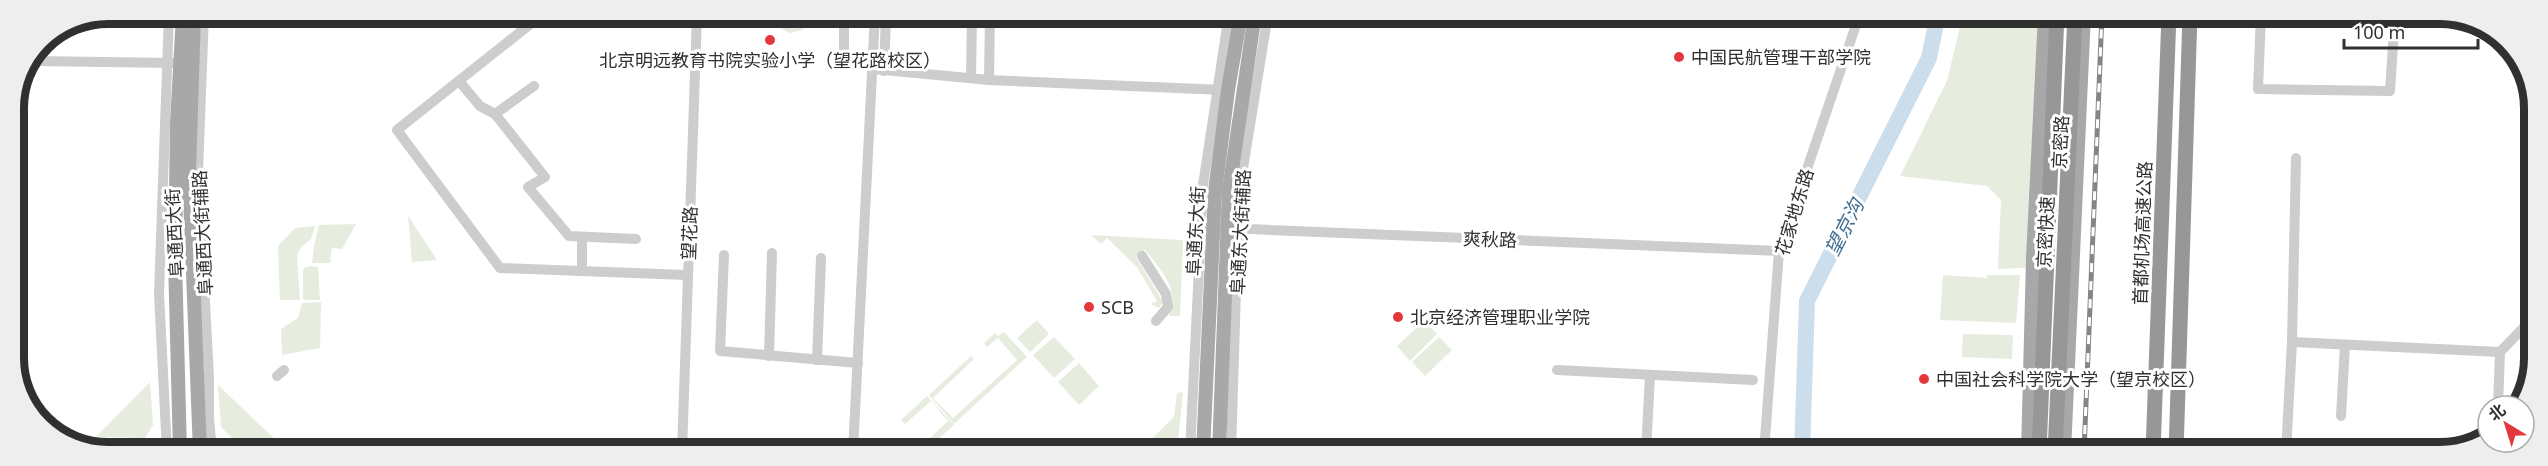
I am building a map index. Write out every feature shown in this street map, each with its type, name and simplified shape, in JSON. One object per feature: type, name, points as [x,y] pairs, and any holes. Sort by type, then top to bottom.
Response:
[{"type":"highway","name":"京密快速","points":[[2039,442],[2057,24]]},
{"type":"highway","name":"京密快速","points":[[2055,442],[2074,24]]},
{"type":"highway","name":"首都机场高速公路","points":[[2153,442],[2169,24]]},
{"type":"highway","points":[[2176,442],[2190,24]]},
{"type":"main road","name":"阜通西大街","points":[[180,442],[175,259],[174,63],[181,24]]},
{"type":"main road","name":"阜通西大街","points":[[194,24],[189,171],[204,442]]},
{"type":"main road","name":"阜通东大街","points":[[1203,442],[1206,227],[1217,160],[1222,90],[1238,24]]},
{"type":"main road","name":"阜通东大街","points":[[1220,442],[1234,229],[1232,172],[1254,24]]},
{"type":"main road","name":"京密路","points":[[2028,442],[2033,259],[2045,24]]},
{"type":"main road","name":"京密路","points":[[2064,442],[2084,24]]},
{"type":"street","name":"阜通西大街辅路","points":[[166,442],[159,294],[174,63],[171,24]]},
{"type":"street","name":"阜通西大街辅路","points":[[204,24],[198,171],[209,377],[206,442]]},
{"type":"street","points":[[528,24],[397,130],[500,268],[687,275]]},
{"type":"street","name":"望花路","points":[[682,442],[697,24]]},
{"type":"street","points":[[844,24],[844,56],[874,57]]},
{"type":"street","points":[[875,24],[874,57],[879,70]]},
{"type":"street","points":[[854,442],[879,70],[885,24]]},
{"type":"street","points":[[970,78],[972,24]]},
{"type":"street","points":[[989,80],[990,24]]},
{"type":"street","points":[[879,70],[989,80],[1222,90],[1228,24]]},
{"type":"street","name":"阜通东大街辅路","points":[[1231,442],[1234,229],[1266,24]]},
{"type":"street","name":"花家地东路","points":[[1765,442],[1779,251],[1856,24]]},
{"type":"street","points":[[2261,24],[2258,89],[2390,92],[2394,24]]},
{"type":"street","points":[[38,61],[174,63]]},
{"type":"street","points":[[459,81],[480,106],[495,114],[545,177],[528,187],[569,236],[636,239]]},
{"type":"street","points":[[495,114],[534,86]]},
{"type":"street","points":[[2287,442],[2292,342],[2296,158]]},
{"type":"street","points":[[1190,442],[1190,346],[1206,227]]},
{"type":"street","name":"爽秋路","points":[[1206,227],[1779,251]]},
{"type":"street","points":[[582,237],[582,271]]},
{"type":"street","points":[[769,356],[772,253]]},
{"type":"street","points":[[724,255],[720,351],[858,363]]},
{"type":"street","points":[[1142,256],[1166,294],[1168,307],[1156,321]]},
{"type":"street","points":[[817,360],[821,258]]},
{"type":"street","points":[[2498,394],[2500,352],[2524,327]]},
{"type":"street","points":[[2292,342],[2500,352]]},
{"type":"street","points":[[2341,416],[2346,345]]},
{"type":"street","points":[[1557,370],[1754,380]]},
{"type":"street","points":[[1647,442],[1650,375]]},
{"type":"shaded area","points":[[777,24],[807,24],[802,30],[790,33],[778,27]]},
{"type":"shaded area","points":[[1961,24],[2051,24],[2038,267],[1998,269],[2001,200],[1987,186],[1900,176],[1947,81]]},
{"type":"shaded area","points":[[408,216],[437,260],[412,262]]},
{"type":"shaded area","points":[[356,224],[342,249],[332,248],[330,263],[312,263],[319,225]]},
{"type":"shaded area","points":[[315,226],[311,239],[301,247],[297,256],[300,300],[280,300],[278,246],[295,228]]},
{"type":"shaded area","points":[[1091,235],[1183,240],[1180,316],[1169,316],[1172,306],[1171,289],[1163,273],[1145,250],[1136,257],[1163,302],[1159,308],[1150,304],[1157,301],[1137,267],[1107,238],[1101,244]]},
{"type":"shaded area","points":[[305,267],[318,267],[320,300],[303,300],[303,271]]},
{"type":"shaded area","points":[[1943,275],[1987,278],[1987,275],[2020,275],[2016,323],[1940,320]]},
{"type":"shaded area","points":[[321,302],[320,348],[282,355],[281,329],[298,318],[302,303]]},
{"type":"shaded area","points":[[1037,320],[1049,334],[1030,352],[1017,338]]},
{"type":"shaded area","points":[[1424,321],[1437,334],[1410,361],[1397,346]]},
{"type":"shaded area","points":[[1004,332],[1027,357],[954,424],[929,395],[971,356],[974,359],[933,398],[953,418],[1017,360],[998,338],[987,347],[984,343],[995,333],[998,336]]},
{"type":"shaded area","points":[[1963,334],[2013,335],[2012,359],[1962,357]]},
{"type":"shaded area","points":[[1054,337],[1075,359],[1054,378],[1033,355]]},
{"type":"shaded area","points":[[1439,337],[1452,350],[1425,376],[1412,362]]},
{"type":"shaded area","points":[[1079,363],[1099,386],[1079,405],[1058,382]]},
{"type":"shaded area","points":[[150,382],[153,425],[145,438],[96,437]]},
{"type":"shaded area","points":[[218,385],[278,442],[235,441],[221,427]]},
{"type":"shaded area","points":[[1183,392],[1178,442],[1148,442],[1174,417],[1177,393]]},
{"type":"shaded area","points":[[927,396],[954,425],[937,440],[928,440],[948,421],[931,401],[905,424],[901,420]]},
{"type":"waterway","name":"望京沟","points":[[1802,442],[1807,301],[1929,58],[1936,24]]},
{"type":"railway","points":[[2084,442],[2102,24]]},
{"type":"place","name":"北京明远教育书院实验小学（望花路校区）","points":[[770,40]]},
{"type":"place","name":"中国民航管理干部学院","points":[[1679,57]]},
{"type":"place","name":"SCB","points":[[1089,307]]},
{"type":"place","name":"北京经济管理职业学院","points":[[1398,317]]},
{"type":"place","name":"中国社会科学院大学（望京校区）","points":[[1924,379]]}]
